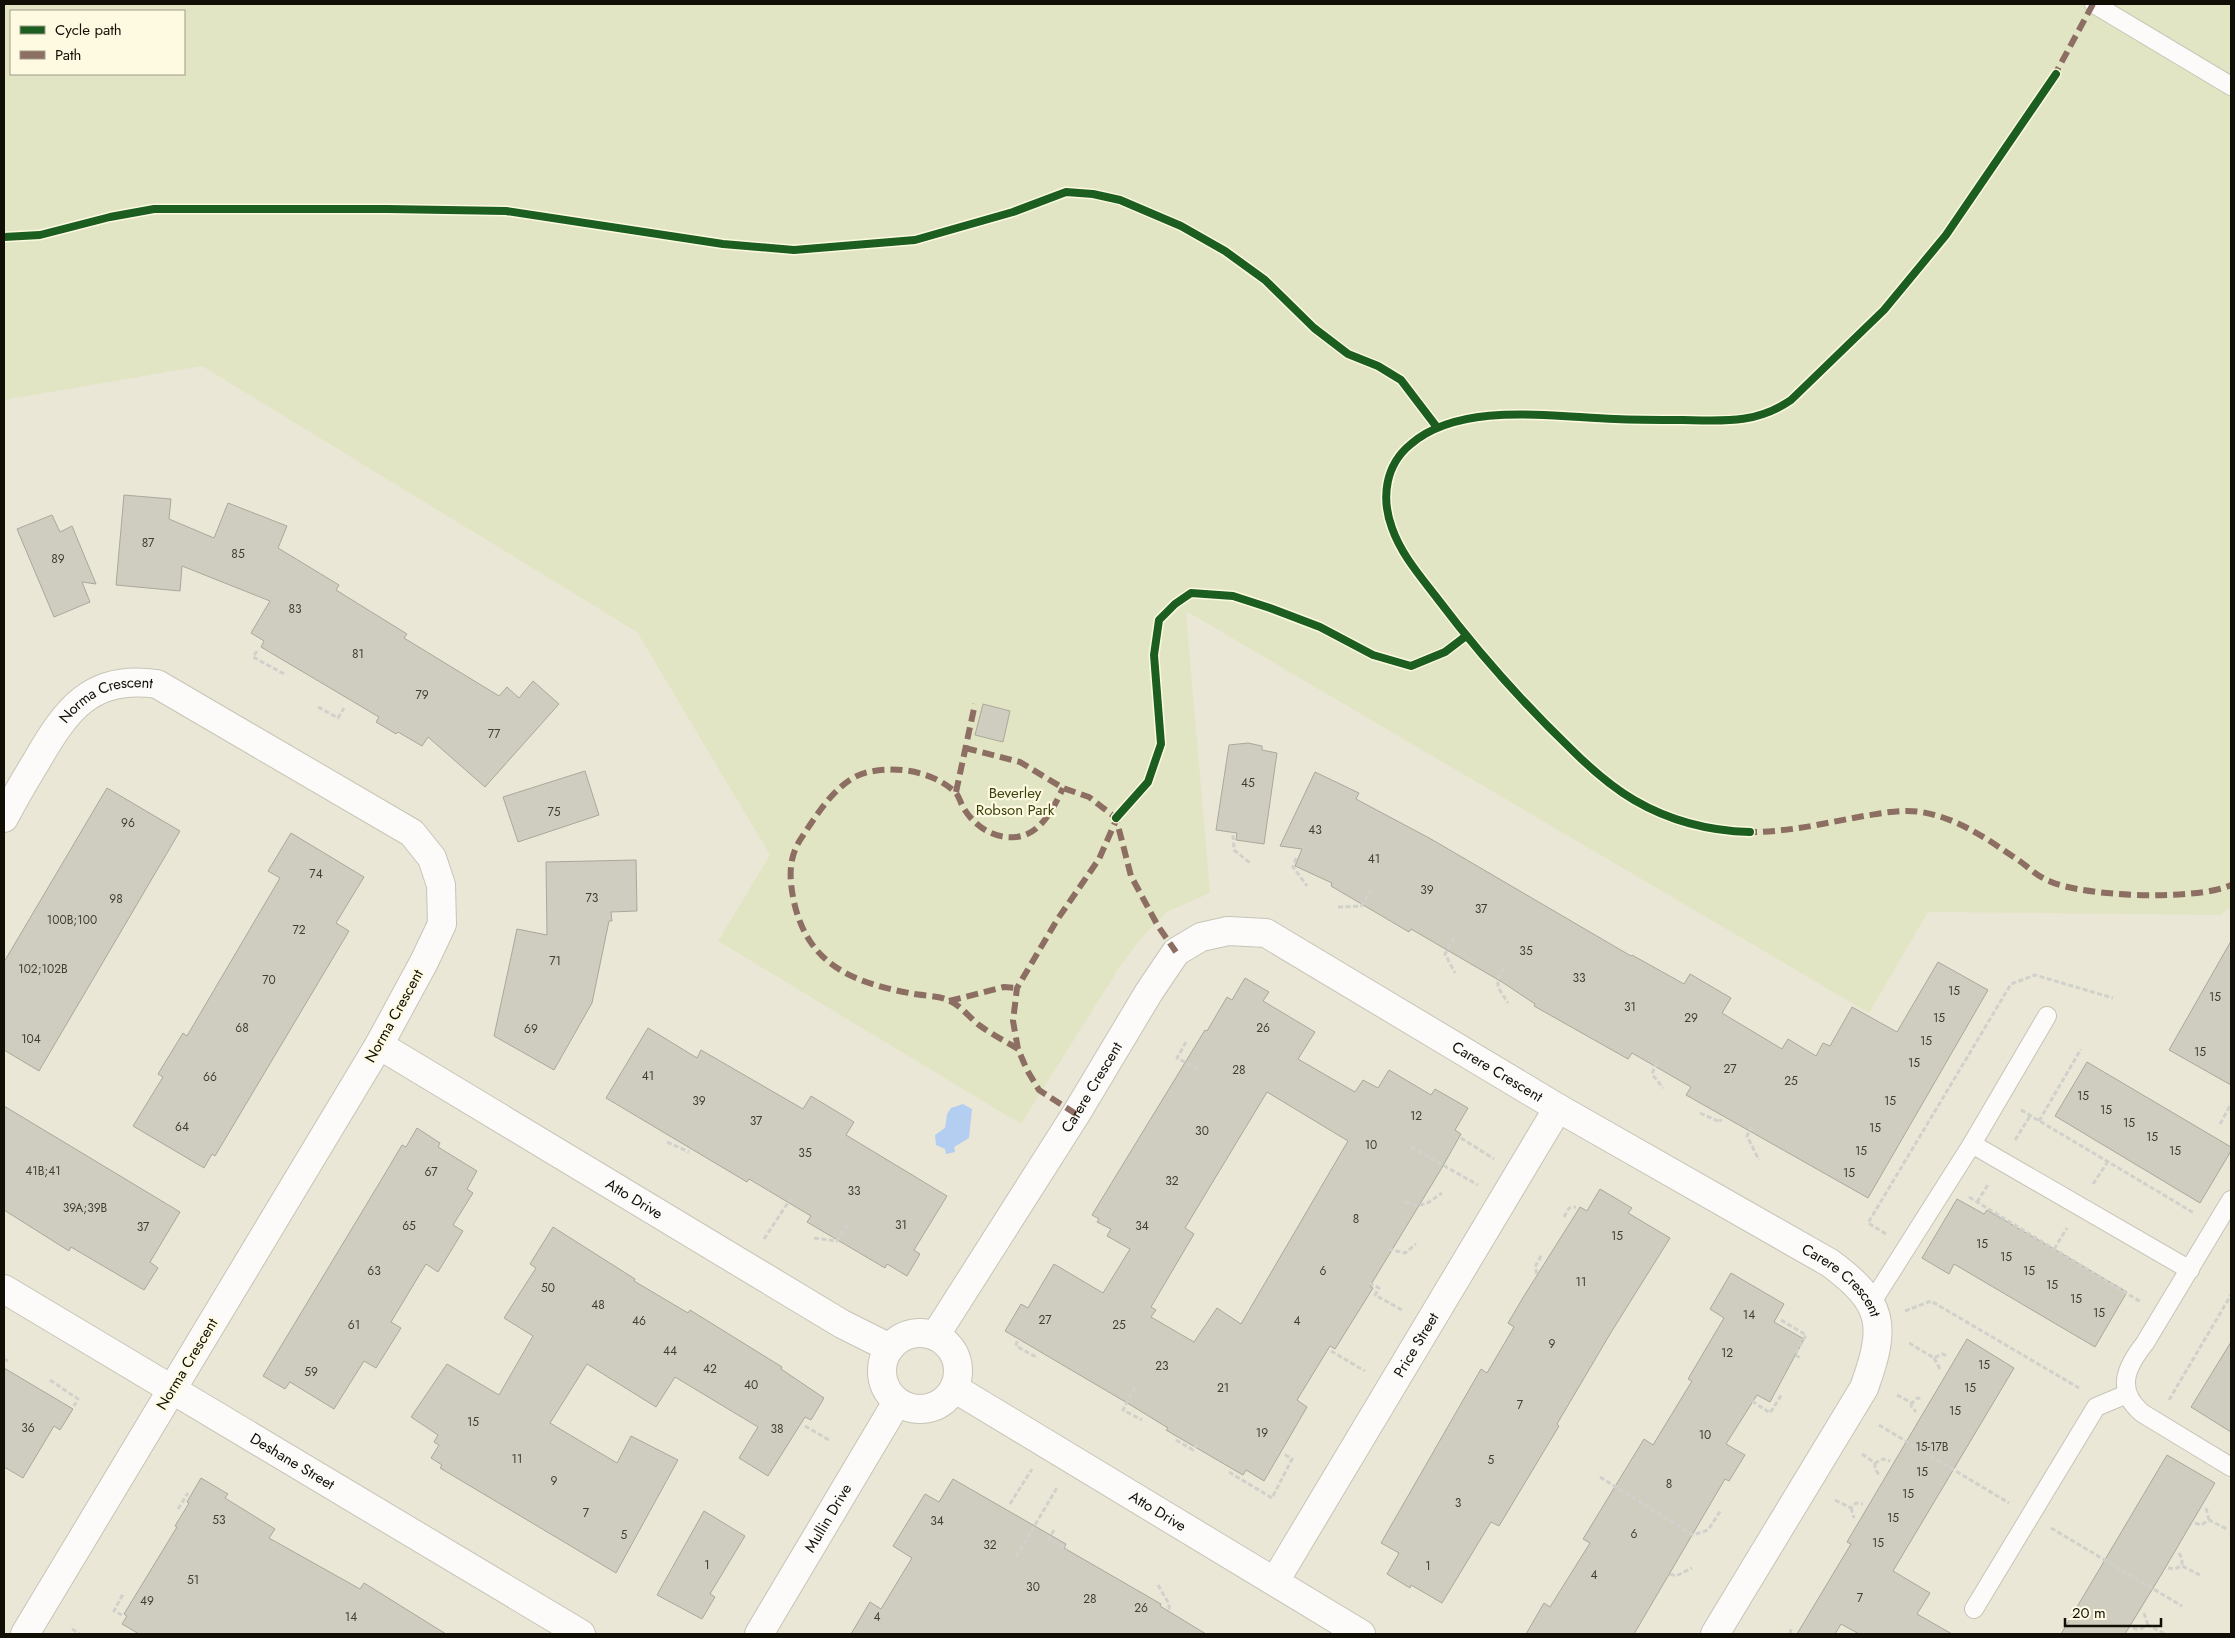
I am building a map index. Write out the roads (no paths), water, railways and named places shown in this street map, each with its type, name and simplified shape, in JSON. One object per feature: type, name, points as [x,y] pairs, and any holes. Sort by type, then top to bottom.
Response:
[{"type":"street","name":"Norma Crescent","points":[[4,818],[57,726],[70,710],[103,688],[137,681],[157,684],[412,833],[432,858],[441,885],[442,924],[424,962],[379,1045],[25,1634]]},
{"type":"street","name":"Carere Crescent","points":[[934,1336],[1076,1114],[1149,992],[1176,952],[1200,937],[1228,930],[1266,933],[1558,1108],[1830,1263],[1855,1282],[1872,1302],[1878,1328],[1877,1353],[1864,1388],[1715,1634]]},
{"type":"street","name":"Atto Drive","points":[[379,1045],[842,1324],[890,1348]]},
{"type":"street","name":"Price Street","points":[[1276,1581],[1558,1108]]},
{"type":"street","name":"Deshane Street","points":[[4,1289],[581,1634]]},
{"type":"street","points":[[923,1333],[934,1336],[945,1342],[953,1352],[958,1364],[958,1376],[954,1388],[948,1397],[929,1408],[918,1409],[897,1402],[889,1393],[882,1370],[884,1359],[890,1348],[910,1334],[923,1333]]},
{"type":"street","name":"Atto Drive","points":[[954,1388],[1361,1634]]},
{"type":"street","name":"Mullin Drive","points":[[759,1634],[897,1402]]},
{"type":"lane","points":[[2094,4],[2231,86]]},
{"type":"lane","points":[[1872,1302],[1972,1144],[2047,1016]]},
{"type":"lane","points":[[1972,1144],[2190,1270]]},
{"type":"lane","points":[[2231,1200],[2190,1270],[2134,1358],[2126,1375],[2127,1394],[2132,1404],[2154,1421],[2231,1467]]},
{"type":"lane","points":[[1974,1609],[2096,1407],[2127,1394]]},
{"type":"water","points":[[963,1104],[972,1109],[969,1138],[954,1147],[955,1152],[946,1154],[945,1149],[936,1145],[935,1135],[945,1128],[947,1114],[951,1108]]},
{"type":"park label","name":"Beverley Robson Park","points":[[1015,802]]}]
